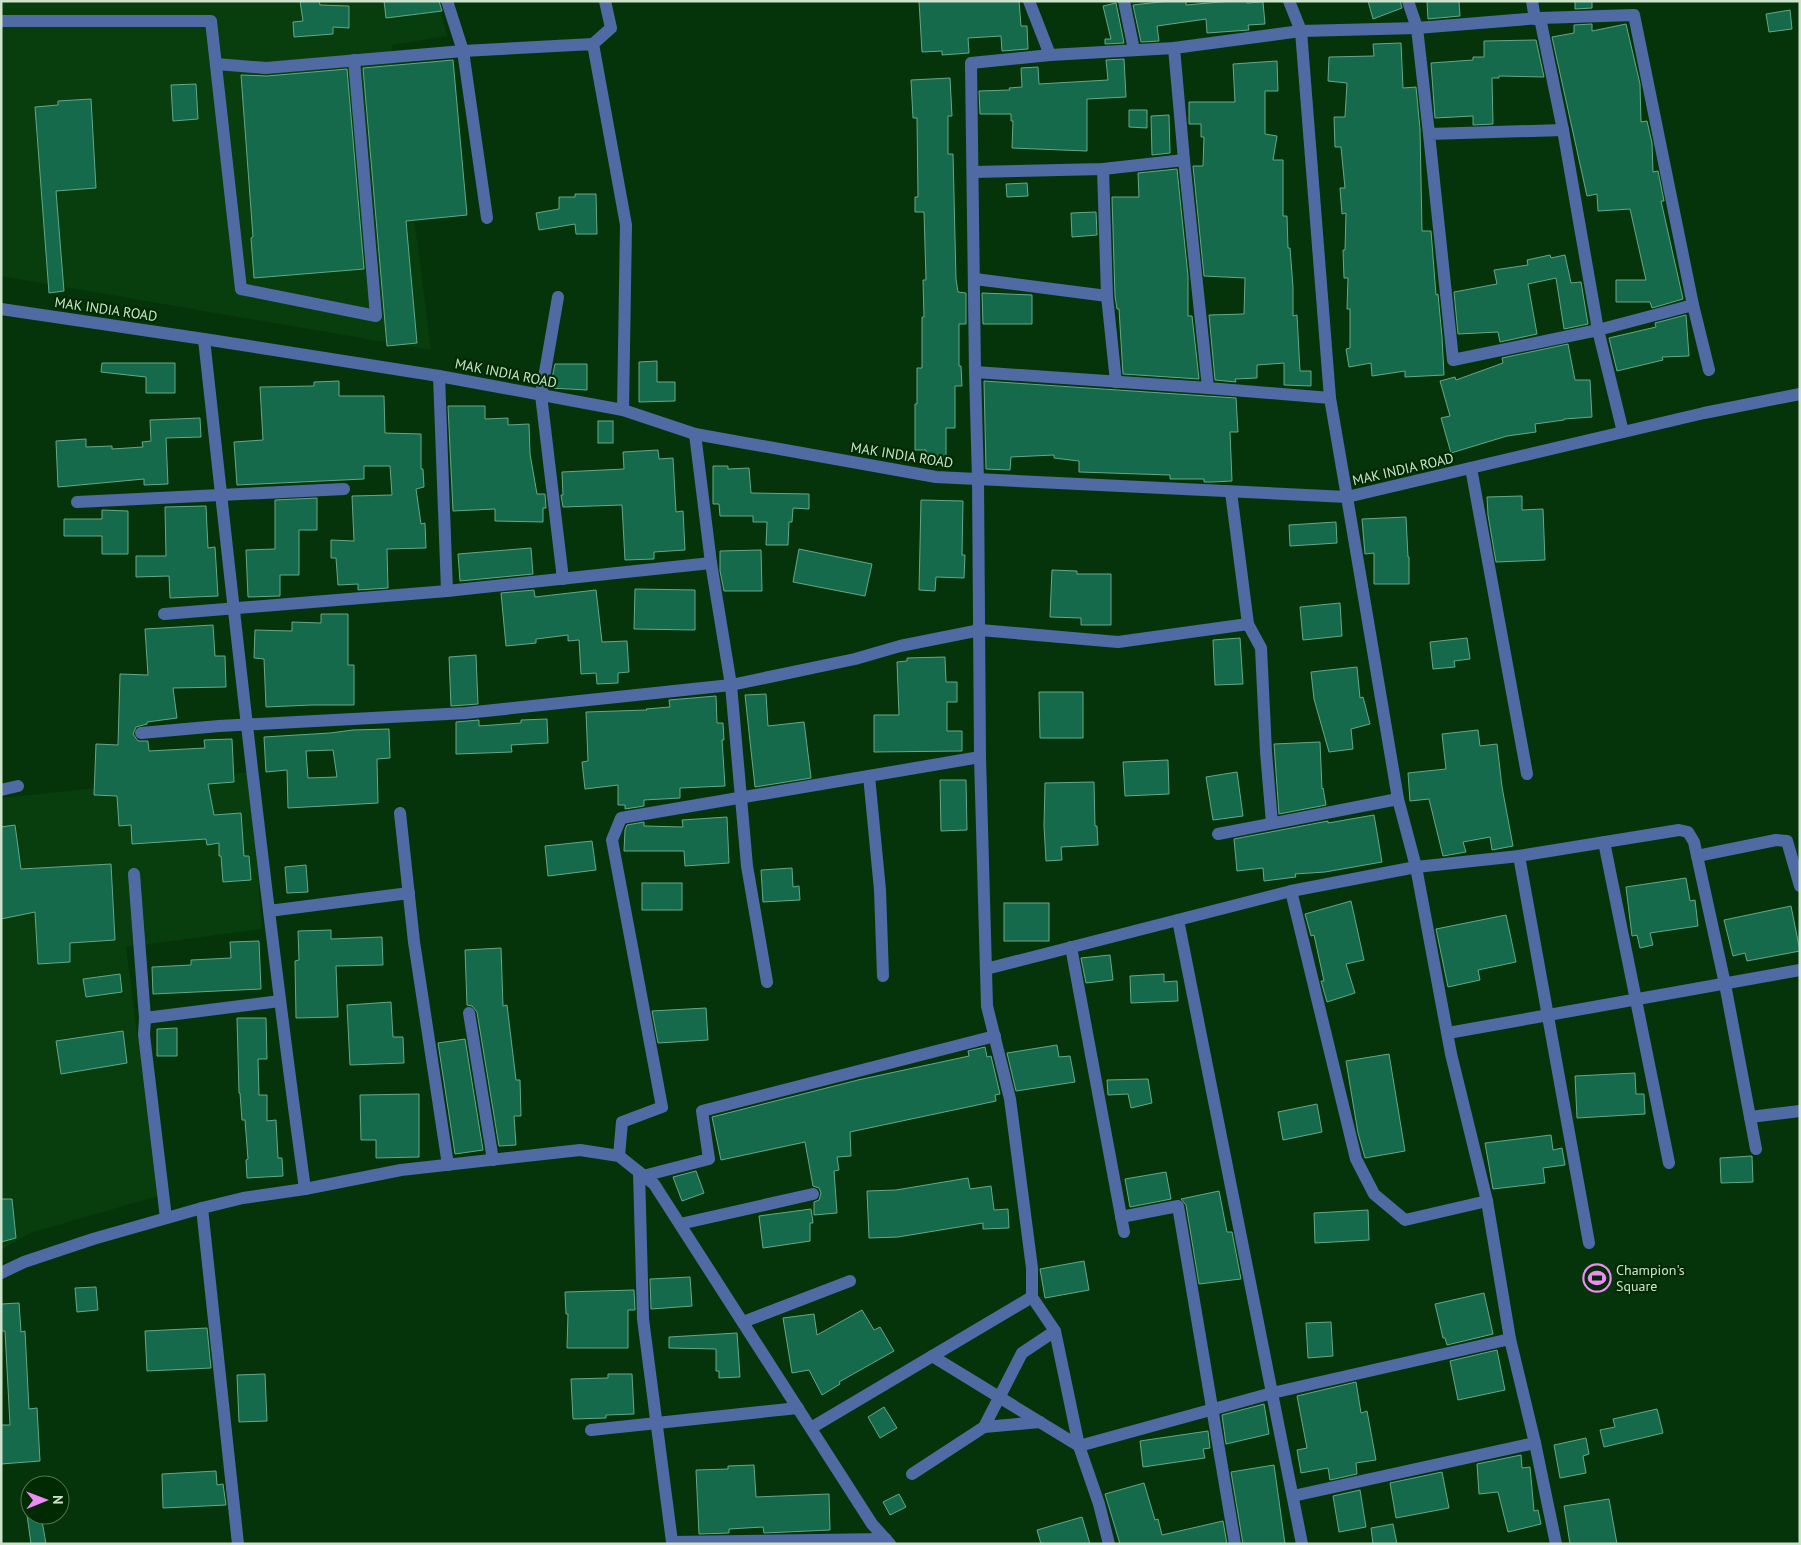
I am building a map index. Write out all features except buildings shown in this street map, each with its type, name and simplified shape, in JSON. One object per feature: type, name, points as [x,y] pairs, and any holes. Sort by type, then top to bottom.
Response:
[{"type":"street","points":[[448,1],[463,52],[487,218]]},
{"type":"street","points":[[216,64],[266,68],[463,52],[593,44],[610,28],[605,1]]},
{"type":"street","points":[[1029,1],[1050,55]]},
{"type":"street","points":[[1124,1],[1134,50]]},
{"type":"street","points":[[1289,1],[1301,32],[1330,398],[1398,798],[1416,867],[1448,1033],[1487,1201],[1510,1339],[1535,1443],[1556,1544]]},
{"type":"street","points":[[1408,1],[1416,28],[1453,360],[1598,330],[1693,305]]},
{"type":"street","points":[[1532,1],[1538,18],[1563,130],[1598,330],[1623,432]]},
{"type":"street","points":[[1109,1544],[1099,1504],[1079,1446],[1055,1331],[1032,1296],[1032,1268],[1010,1099],[987,1006],[980,757],[980,630],[971,63],[1050,55],[1174,48],[1301,32],[1416,28],[1538,18],[1634,16],[1693,305],[1709,370]]},
{"type":"street","points":[[1,22],[212,21],[241,289],[376,316],[354,60]]},
{"type":"street","points":[[593,44],[626,225],[623,410]]},
{"type":"street","points":[[1174,48],[1208,388]]},
{"type":"street","points":[[1429,134],[1563,130]]},
{"type":"street","points":[[973,172],[1103,169],[1184,160]]},
{"type":"street","points":[[1103,169],[1107,296],[1116,382]]},
{"type":"street","points":[[975,279],[1107,296]]},
{"type":"street","points":[[558,297],[540,395],[563,579]]},
{"type":"street","name":"MAK INDIA ROAD","points":[[1,309],[440,376],[623,410],[696,434],[936,478],[1347,498],[1704,413],[1800,394]]},
{"type":"street","points":[[204,339],[233,608],[269,911],[305,1189]]},
{"type":"street","points":[[975,372],[1330,398]]},
{"type":"street","points":[[440,376],[447,591]]},
{"type":"street","points":[[696,434],[711,563],[731,685],[747,866],[767,982]]},
{"type":"street","points":[[1471,468],[1527,774]]},
{"type":"street","points":[[77,502],[344,489]]},
{"type":"street","points":[[1232,492],[1248,624],[1261,648],[1266,752],[1272,823]]},
{"type":"street","points":[[164,614],[447,591],[711,563]]},
{"type":"street","points":[[141,733],[466,713],[731,685],[854,659],[900,646],[980,630],[1118,642],[1248,624]]},
{"type":"street","points":[[619,1156],[622,1122],[662,1107],[612,840],[621,818],[742,799],[980,757]]},
{"type":"street","points":[[869,776],[880,890],[883,976]]},
{"type":"street","points":[[1,790],[18,786]]},
{"type":"street","points":[[1218,834],[1398,798]]},
{"type":"street","points":[[400,812],[414,942],[448,1165]]},
{"type":"street","points":[[986,969],[1291,891],[1416,867],[1519,856],[1679,830],[1688,832],[1694,842],[1726,984],[1756,1149]]},
{"type":"street","points":[[1697,856],[1776,840],[1787,841],[1800,886]]},
{"type":"street","points":[[1604,842],[1669,1163]]},
{"type":"street","points":[[1519,856],[1590,1243]]},
{"type":"street","points":[[134,874],[145,1018],[144,1035],[166,1218]]},
{"type":"street","points":[[1291,891],[1356,1159],[1374,1194],[1405,1220],[1487,1201]]},
{"type":"street","points":[[269,911],[409,893]]},
{"type":"street","points":[[1178,920],[1302,1544]]},
{"type":"street","points":[[1071,947],[1124,1232]]},
{"type":"street","points":[[1448,1033],[1800,970]]},
{"type":"street","points":[[145,1018],[280,1001]]},
{"type":"street","points":[[469,1013],[493,1160]]},
{"type":"street","points":[[641,1174],[709,1159],[702,1111],[995,1036]]},
{"type":"street","points":[[1750,1117],[1800,1111]]},
{"type":"street","points":[[1,1273],[24,1262],[166,1218],[243,1198],[305,1189],[401,1170],[580,1150],[619,1156],[654,1184],[872,1524],[888,1541]]},
{"type":"street","points":[[641,1174],[643,1319],[672,1542],[888,1541]]},
{"type":"street","points":[[680,1224],[813,1194]]},
{"type":"street","points":[[1121,1217],[1178,1206],[1235,1544]]},
{"type":"street","points":[[202,1208],[238,1544]]},
{"type":"street","points":[[743,1322],[850,1281]]},
{"type":"street","points":[[811,1428],[1032,1296]]},
{"type":"street","points":[[984,1427],[1022,1353],[1055,1331]]},
{"type":"street","points":[[932,1356],[1079,1446],[1272,1393],[1510,1339]]},
{"type":"street","points":[[591,1430],[798,1408]]},
{"type":"street","points":[[912,1474],[984,1427],[1040,1422]]},
{"type":"street","points":[[1293,1496],[1535,1443]]},
{"type":"shaded area","points":[[1,1],[438,1],[447,36],[392,45],[431,350],[1,276]]},
{"type":"shaded area","points":[[250,772],[262,929],[126,947],[158,1196],[30,1233],[1,1250],[1,798]]},
{"type":"place","name":"Champion's Square","points":[[1597,1278]]}]
